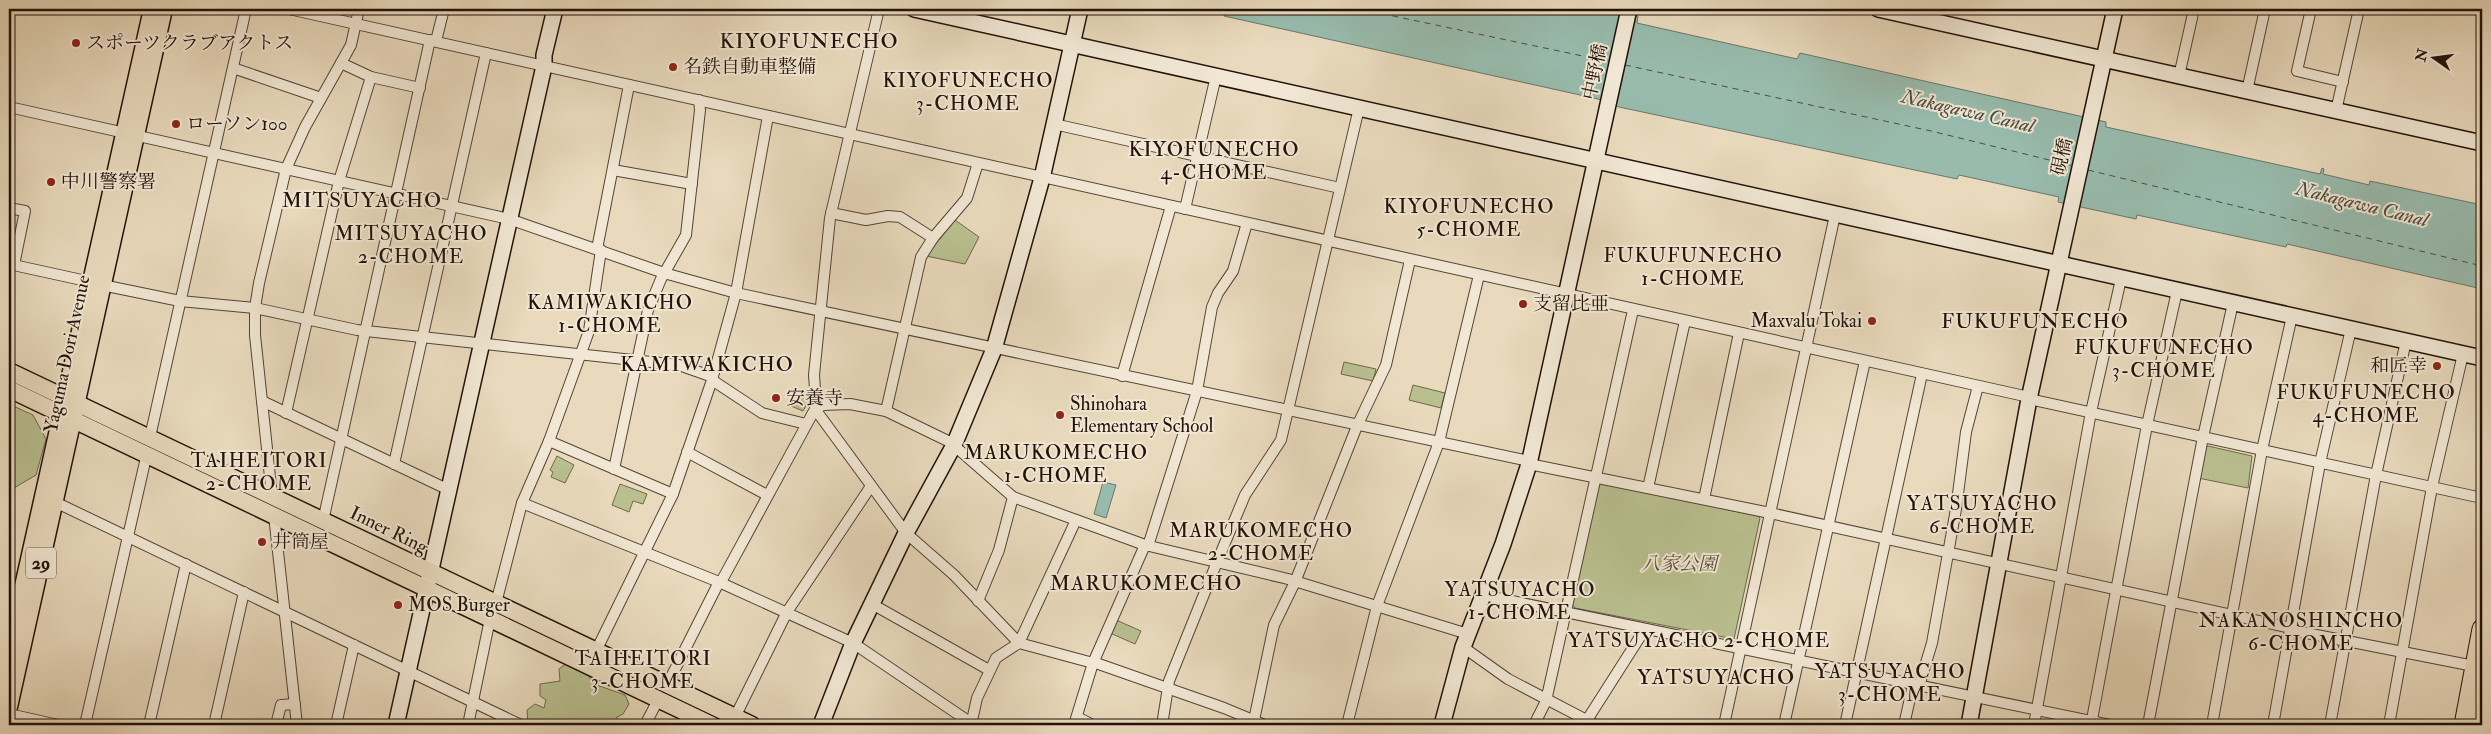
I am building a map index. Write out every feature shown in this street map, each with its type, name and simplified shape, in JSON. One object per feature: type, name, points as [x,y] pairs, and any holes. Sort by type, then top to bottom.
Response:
[{"type":"highway","points":[[2464,725],[2479,667],[2482,628]]},
{"type":"highway","points":[[2479,725],[2482,708]]},
{"type":"main road","name":"Yaguma Dori Avenue","points":[[9,649],[69,408],[97,284],[130,134],[152,9]]},
{"type":"main road","name":"Yaguma Dori Avenue","points":[[130,134],[164,9]]},
{"type":"main road","name":"Inner Ring","points":[[9,371],[69,408],[148,445],[272,496],[430,572],[493,611],[658,700],[712,725]]},
{"type":"main road","name":"Inner Ring","points":[[9,389],[69,408]]},
{"type":"main road","name":"Yaguma Dori Avenue","points":[[9,707],[55,502],[69,408]]},
{"type":"main road","name":"Inner Ring","points":[[148,445],[274,515],[426,588],[493,611],[596,651],[752,725]]},
{"type":"street","points":[[85,725],[246,9]]},
{"type":"street","points":[[289,9],[2147,425],[2482,498]]},
{"type":"street","points":[[272,496],[254,336],[255,308],[286,169],[321,98],[351,45],[359,9]]},
{"type":"street","points":[[323,521],[420,88],[444,9]]},
{"type":"street","points":[[396,725],[544,66],[544,55],[555,9]]},
{"type":"street","points":[[667,685],[720,582],[814,409],[816,402],[814,375],[831,213],[851,135],[879,9]]},
{"type":"street","points":[[914,9],[2482,358]]},
{"type":"street","points":[[821,725],[853,643],[906,533],[954,445],[994,349],[1042,178],[1080,9]]},
{"type":"street","name":"中野橋","points":[[1442,725],[1466,641],[1503,544],[1529,463],[1629,9]]},
{"type":"street","points":[[1879,9],[2482,143]]},
{"type":"street","name":"硯橋","points":[[1969,725],[2029,398],[2115,9]]},
{"type":"street","points":[[2179,76],[2194,9]]},
{"type":"street","points":[[2247,91],[2265,9]]},
{"type":"street","points":[[2311,9],[2297,71],[2343,82]]},
{"type":"street","points":[[2336,111],[2359,9]]},
{"type":"street","points":[[394,464],[486,53]]},
{"type":"street","points":[[340,63],[371,78],[420,88]]},
{"type":"street","points":[[232,68],[321,98]]},
{"type":"street","points":[[1185,210],[1216,76]]},
{"type":"street","points":[[286,413],[339,181],[371,78]]},
{"type":"street","points":[[468,725],[493,611],[522,503],[549,441],[589,331],[599,249],[629,85]]},
{"type":"street","points":[[614,468],[648,310],[664,273],[686,236],[699,100]]},
{"type":"street","points":[[9,107],[509,219],[664,273],[736,293],[1357,426],[1391,431],[1391,433],[1770,513],[2346,641],[2479,667]]},
{"type":"street","points":[[1162,725],[1169,681],[1216,562],[1245,495],[1281,440],[1358,108]]},
{"type":"street","points":[[596,651],[673,494],[712,378],[736,293],[768,116]]},
{"type":"street","points":[[1054,124],[1340,188]]},
{"type":"street","points":[[886,411],[921,257],[933,238],[967,198],[978,163]]},
{"type":"street","points":[[613,170],[692,184]]},
{"type":"street","points":[[1122,376],[1170,206]]},
{"type":"street","points":[[9,208],[26,212],[11,264],[180,301],[255,308],[365,332],[680,365],[712,378],[770,417],[806,424]]},
{"type":"street","points":[[831,213],[866,220],[894,216],[905,219],[933,238]]},
{"type":"street","points":[[1724,725],[1835,214]]},
{"type":"street","points":[[1093,725],[1076,721],[1093,663],[1146,546],[1196,391],[1212,307],[1218,293],[1234,271],[1247,223]]},
{"type":"street","points":[[1253,723],[1274,624],[1295,582],[1357,426],[1386,365],[1410,260]]},
{"type":"street","points":[[1347,725],[1377,606],[1439,442],[1479,275]]},
{"type":"street","points":[[2034,725],[2091,412],[2121,279]]},
{"type":"street","points":[[2092,723],[2147,425],[2178,291]]},
{"type":"street","points":[[2148,725],[2203,437],[2233,303]]},
{"type":"street","points":[[1534,725],[1546,701],[1633,310]]},
{"type":"street","points":[[2212,725],[2262,450],[2292,316]]},
{"type":"street","points":[[1648,488],[1685,321]]},
{"type":"street","points":[[2273,725],[2320,462],[2351,329]]},
{"type":"street","points":[[1704,499],[1739,333]]},
{"type":"street","points":[[2330,725],[2376,475],[2406,341]]},
{"type":"street","points":[[2389,725],[2432,487],[2463,354]]},
{"type":"street","points":[[1784,725],[1865,361]]},
{"type":"street","points":[[1845,725],[1922,374]]},
{"type":"street","points":[[1904,725],[1932,643],[1956,509],[1966,432],[1978,386]]},
{"type":"street","points":[[262,401],[449,490]]},
{"type":"street","points":[[814,409],[823,405],[850,404],[886,411],[954,445],[1013,497],[1146,546],[1295,582],[1377,606],[1466,641],[1508,679],[1592,724],[1645,629]]},
{"type":"street","points":[[814,409],[906,533],[954,575],[1019,643],[1093,663],[1224,708],[1253,723],[1266,725]]},
{"type":"street","points":[[549,441],[673,494]]},
{"type":"street","points":[[687,452],[767,495]]},
{"type":"street","points":[[735,717],[786,612],[872,486]]},
{"type":"street","points":[[978,601],[999,550],[1013,497]]},
{"type":"street","points":[[55,502],[521,725]]},
{"type":"street","points":[[522,503],[720,582],[853,643],[971,724],[977,698],[989,670],[996,658],[1019,643],[1076,520]]},
{"type":"street","points":[[274,515],[298,725]]},
{"type":"street","points":[[149,725],[186,564]]},
{"type":"street","points":[[214,725],[244,592]]},
{"type":"street","points":[[1483,595],[2092,723],[2110,725]]},
{"type":"street","points":[[872,604],[989,670]]},
{"type":"street","points":[[336,725],[354,645]]},
{"type":"street","points":[[646,725],[658,700]]},
{"type":"street","points":[[276,725],[281,704],[295,704]]},
{"type":"street","points":[[9,714],[58,725]]},
{"type":"green space","points":[[955,220],[979,237],[965,264],[926,256]]},
{"type":"green space","points":[[1344,362],[1376,369],[1373,381],[1341,374]]},
{"type":"green space","points":[[1413,385],[1445,393],[1441,408],[1409,400]]},
{"type":"green space","points":[[794,391],[805,391],[807,404],[803,411],[791,406]]},
{"type":"green space","points":[[9,404],[33,415],[46,439],[36,475],[9,491]]},
{"type":"green space","points":[[2208,446],[2252,456],[2248,488],[2198,478],[2204,448]]},
{"type":"green space","points":[[557,456],[574,465],[565,483],[551,477],[553,472],[550,470]]},
{"type":"green space","name":"八家公園","points":[[1599,482],[1758,516],[1760,518],[1734,639],[1575,608],[1572,604]]},
{"type":"green space","points":[[620,484],[647,494],[643,504],[633,501],[629,512],[612,505]]},
{"type":"green space","points":[[1116,620],[1141,631],[1135,644],[1110,633]]},
{"type":"green space","points":[[567,663],[576,670],[586,672],[594,684],[625,695],[629,704],[623,714],[616,718],[618,725],[528,725],[527,710],[535,704],[544,708],[546,700],[540,696],[540,684],[560,681],[559,669]]},
{"type":"water","name":"Nakagawa Canal","points":[[1212,9],[1603,9],[1638,16],[1637,23],[1797,59],[1800,53],[2106,122],[2106,127],[2320,174],[2322,168],[2324,169],[2323,174],[2369,185],[2370,181],[2482,205],[2482,289],[2287,244],[2286,247],[2137,215],[2136,219],[2058,202],[2059,197],[1959,175],[1957,179],[1619,107],[1598,99],[1224,16],[1224,12]]},
{"type":"water","points":[[1103,482],[1116,485],[1106,518],[1094,514]]},
{"type":"ferry route","points":[[1360,9],[1611,62]]},
{"type":"ferry route","points":[[1625,65],[1931,131],[2074,166]]},
{"type":"ferry route","points":[[2088,170],[2482,266]]},
{"type":"place","name":"スポーツクラブアクトス","points":[[76,43]]},
{"type":"place","name":"名鉄自動車整備","points":[[673,67]]},
{"type":"place","name":"ローソン100","points":[[176,124]]},
{"type":"place","name":"中川警察署","points":[[51,182]]},
{"type":"place","name":"支留比亜","points":[[1523,304]]},
{"type":"place","name":"Maxvalu Tokai","points":[[1872,321]]},
{"type":"place","name":"和匠幸","points":[[2437,366]]},
{"type":"place","name":"安養寺","points":[[776,398]]},
{"type":"place","name":"Shinohara Elementary School","points":[[1060,415]]},
{"type":"place","name":"井筒屋","points":[[262,542]]},
{"type":"place","name":"MOS Burger","points":[[398,605]]},
{"type":"district","name":"KIYOFUNECHO","points":[[809,41]]},
{"type":"district","name":"KIYOFUNECHO 3-CHOME","points":[[968,92]]},
{"type":"district","name":"KIYOFUNECHO 4-CHOME","points":[[1214,160]]},
{"type":"district","name":"MITSUYACHO","points":[[362,200]]},
{"type":"district","name":"KIYOFUNECHO 5-CHOME","points":[[1469,218]]},
{"type":"district","name":"MITSUYACHO 2-CHOME","points":[[411,244]]},
{"type":"district","name":"FUKUFUNECHO 1-CHOME","points":[[1693,266]]},
{"type":"district","name":"KAMIWAKICHO 1-CHOME","points":[[610,314]]},
{"type":"district","name":"FUKUFUNECHO","points":[[2035,321]]},
{"type":"district","name":"FUKUFUNECHO 3-CHOME","points":[[2164,358]]},
{"type":"district","name":"KAMIWAKICHO","points":[[707,364]]},
{"type":"district","name":"FUKUFUNECHO 4-CHOME","points":[[2366,404]]},
{"type":"district","name":"MARUKOMECHO 1-CHOME","points":[[1056,464]]},
{"type":"district","name":"TAIHEITORI 2-CHOME","points":[[259,472]]},
{"type":"district","name":"YATSUYACHO 6-CHOME","points":[[1982,514]]},
{"type":"district","name":"MARUKOMECHO 2-CHOME","points":[[1261,542]]},
{"type":"district","name":"MARUKOMECHO","points":[[1146,583]]},
{"type":"district","name":"YATSUYACHO 1-CHOME","points":[[1520,600]]},
{"type":"district","name":"NAKANOSHINCHO 6-CHOME","points":[[2301,632]]},
{"type":"district","name":"YATSUYACHO 2-CHOME","points":[[1699,640]]},
{"type":"district","name":"TAIHEITORI 3-CHOME","points":[[643,670]]},
{"type":"district","name":"YATSUYACHO","points":[[1716,677]]},
{"type":"district","name":"YATSUYACHO 3-CHOME","points":[[1890,682]]}]
